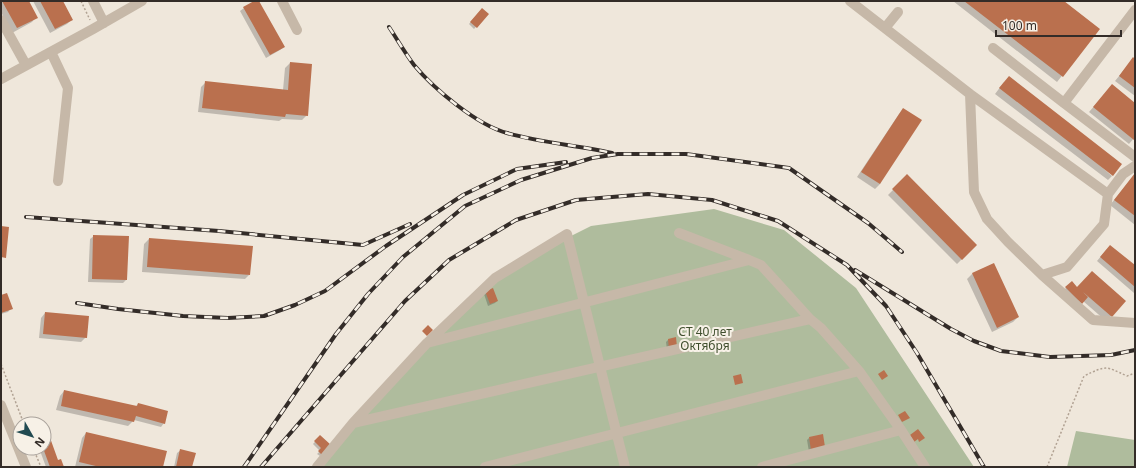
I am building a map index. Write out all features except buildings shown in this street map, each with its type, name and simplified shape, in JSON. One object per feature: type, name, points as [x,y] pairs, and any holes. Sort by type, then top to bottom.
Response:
[{"type":"street","points":[[93,1],[104,23]]},
{"type":"street","points":[[282,1],[297,30]]},
{"type":"street","points":[[850,1],[970,94],[1108,194]]},
{"type":"street","points":[[1,78],[94,29],[137,2]]},
{"type":"street","points":[[1064,103],[1135,10]]},
{"type":"street","points":[[885,28],[898,12]]},
{"type":"street","points":[[1,20],[26,65]]},
{"type":"street","points":[[993,48],[1135,158]]},
{"type":"street","points":[[51,52],[68,88],[58,181]]},
{"type":"street","points":[[970,94],[974,192],[987,219],[1042,275],[1093,320],[1135,323]]},
{"type":"street","points":[[1042,275],[1068,267],[1104,224],[1108,194],[1123,174],[1135,166]]},
{"type":"street","points":[[679,233],[761,265],[810,319],[821,328],[859,371],[902,430],[925,467]]},
{"type":"street","points":[[317,467],[353,423],[427,343],[495,278],[567,234],[625,467]]},
{"type":"street","points":[[427,343],[749,260]]},
{"type":"street","points":[[353,423],[810,319]]},
{"type":"street","points":[[485,467],[859,371]]},
{"type":"street","points":[[1,405],[12,428]]},
{"type":"street","points":[[762,467],[902,430]]},
{"type":"street","points":[[23,456],[26,467]]},
{"type":"path","points":[[81,1],[94,29]]},
{"type":"path","points":[[1,364],[21,416]]},
{"type":"path","points":[[1047,467],[1084,376],[1102,367],[1109,368],[1127,376],[1135,373]]},
{"type":"path","points":[[36,456],[41,467]]},
{"type":"green space","name":"СТ 40 лет Октября","points":[[714,209],[784,230],[856,288],[974,467],[315,467],[495,274],[591,226]]},
{"type":"green space","points":[[1076,431],[1135,440],[1135,467],[1067,467]]},
{"type":"railway","points":[[389,27],[414,65],[433,85],[457,105],[495,129],[546,142],[612,153]]},
{"type":"railway","points":[[244,467],[336,334],[368,294],[403,257],[465,206],[521,180],[592,158],[618,154],[686,154],[789,168],[868,223],[902,252]]},
{"type":"railway","points":[[77,303],[183,316],[228,318],[264,316],[295,305],[325,291],[386,246],[463,195],[517,169],[566,162]]},
{"type":"railway","points":[[261,467],[405,301],[449,260],[516,220],[576,200],[648,194],[712,200],[778,221],[847,265],[886,306],[917,353],[984,467]]},
{"type":"railway","points":[[26,217],[219,231],[363,245],[410,224]]},
{"type":"railway","points":[[855,270],[951,329],[974,341],[1001,351],[1050,357],[1111,355],[1135,350]]}]
